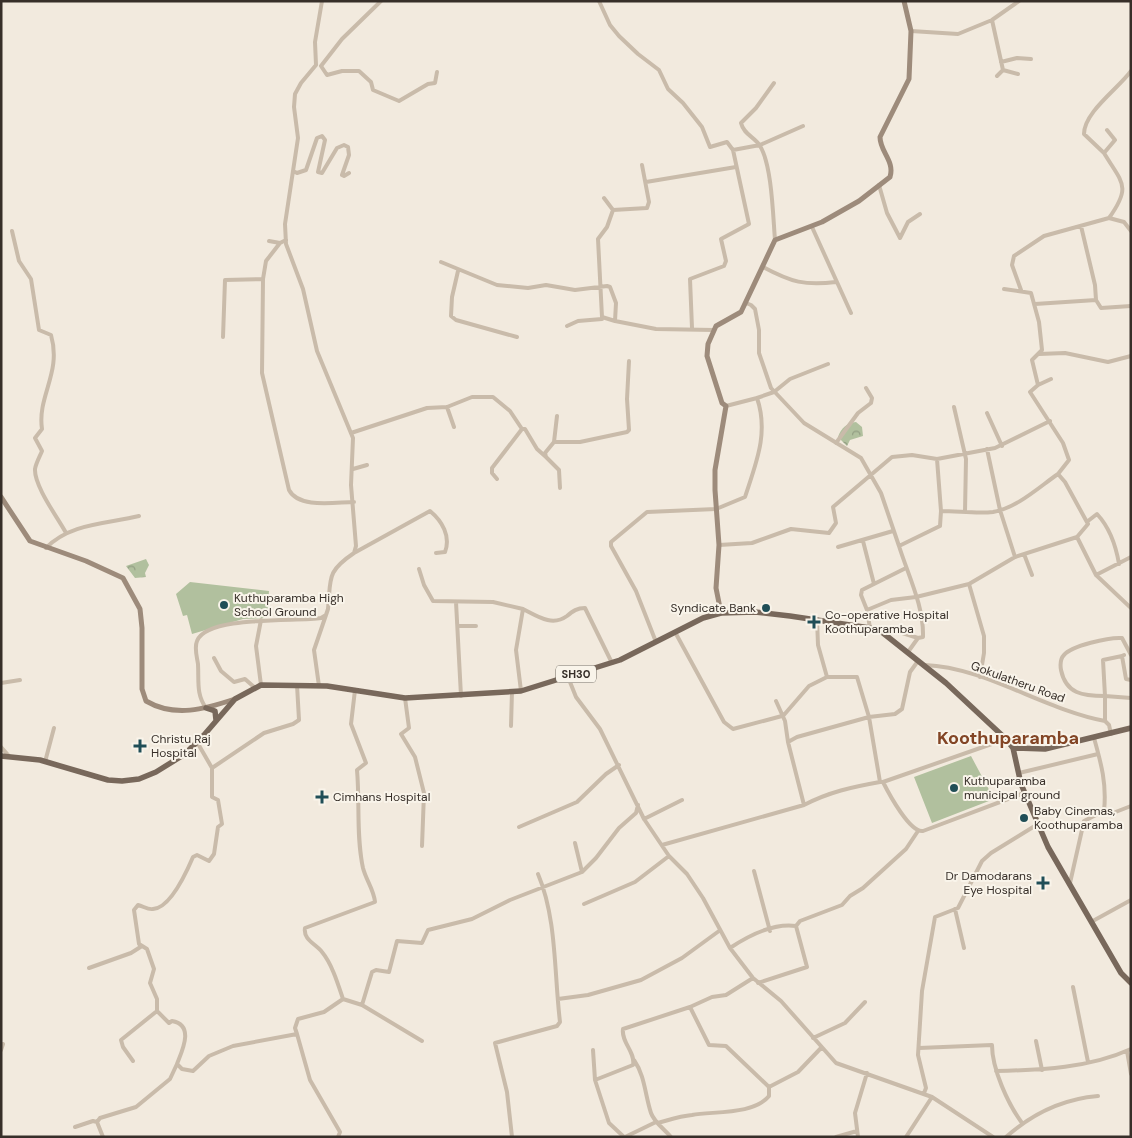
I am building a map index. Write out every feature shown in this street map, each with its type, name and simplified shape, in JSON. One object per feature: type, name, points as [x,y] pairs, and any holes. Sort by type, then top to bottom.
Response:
[{"type":"main road","points":[[721,613],[716,578],[719,545],[715,470],[726,406],[722,404],[707,356],[708,344],[714,330],[720,323],[736,316],[746,303],[775,240],[812,227],[859,200],[890,177],[892,171],[890,160],[880,144],[880,137],[908,85],[911,62],[911,31],[904,1]]},
{"type":"main road","points":[[1,497],[30,541],[86,561],[123,578],[140,609],[142,689],[146,701],[158,708],[174,710],[206,708],[235,699]]},
{"type":"main road","name":"SH30","points":[[1,756],[45,762],[108,780],[138,779],[156,772],[185,754],[235,699],[254,687],[261,685],[319,686],[405,698],[521,691],[612,663],[703,618],[721,613],[755,612],[817,619],[870,628],[888,636],[946,683],[1006,739],[1013,748]]},
{"type":"main road","points":[[215,705],[220,708],[222,715]]},
{"type":"main road","points":[[206,708],[217,712],[216,722]]},
{"type":"main road","points":[[1131,728],[1045,749],[1013,748],[1024,793],[1048,847],[1121,973],[1131,983]]},
{"type":"street","points":[[322,1],[315,42],[319,66],[327,75],[342,71],[359,72],[371,82],[373,90],[399,101],[428,84],[435,83],[437,72]]},
{"type":"street","points":[[354,553],[354,502],[351,485],[353,438],[317,351],[303,289],[286,240],[285,224],[298,138],[294,107],[295,94],[301,82],[319,66],[342,38],[381,1]]},
{"type":"street","points":[[598,1],[610,24],[619,36],[659,70],[668,89],[683,103],[702,127],[710,147],[727,142],[733,150],[749,224],[721,239],[726,261],[724,266],[690,279],[692,328]]},
{"type":"street","points":[[911,31],[958,34],[992,20],[1019,1]]},
{"type":"street","points":[[992,20],[1002,70],[997,76]]},
{"type":"street","points":[[1001,62],[1018,58],[1031,59]]},
{"type":"street","points":[[1002,70],[1018,74]]},
{"type":"street","points":[[1110,218],[1122,201],[1124,189],[1104,153],[1084,134],[1084,128],[1101,104],[1131,71]]},
{"type":"street","points":[[774,83],[756,108],[741,122],[746,134],[760,145],[765,158],[775,240]]},
{"type":"street","points":[[733,150],[760,145],[803,126]]},
{"type":"street","points":[[1104,153],[1115,140],[1107,130]]},
{"type":"street","points":[[293,171],[297,173],[306,170],[317,138],[322,136],[325,140],[318,172],[322,173],[337,148],[344,145],[348,147],[349,154],[342,175],[344,176],[349,173]]},
{"type":"street","points":[[613,210],[646,210],[649,202],[642,165]]},
{"type":"street","points":[[646,182],[736,167]]},
{"type":"street","points":[[879,185],[887,214],[900,238],[908,222],[920,214]]},
{"type":"street","points":[[604,198],[613,210]]},
{"type":"street","points":[[602,318],[598,238],[607,227],[613,210]]},
{"type":"street","points":[[1021,290],[1012,266],[1014,256],[1044,236],[1110,218],[1124,222],[1131,231]]},
{"type":"street","points":[[1080,226],[1095,285],[1096,300],[1101,308],[1131,306]]},
{"type":"street","points":[[812,227],[851,313]]},
{"type":"street","points":[[12,231],[18,262],[31,280],[39,330],[51,335],[53,343],[52,380],[40,418],[42,429],[35,438],[42,451],[35,470],[38,482],[66,533]]},
{"type":"street","points":[[269,240],[280,243]]},
{"type":"street","points":[[286,240],[280,243],[266,261],[263,279],[262,373],[289,490],[302,502],[354,502]]},
{"type":"street","points":[[441,262],[458,271],[497,285],[528,288],[546,285],[575,290],[610,287],[616,303],[614,321]]},
{"type":"street","points":[[763,267],[789,281],[819,284],[836,282]]},
{"type":"street","points":[[458,271],[452,297],[452,316],[472,325],[517,337]]},
{"type":"street","points":[[223,337],[225,280],[263,279]]},
{"type":"street","points":[[1004,289],[1030,291],[1035,304],[1042,350],[1032,360],[1038,385]]},
{"type":"street","points":[[1035,304],[1096,300]]},
{"type":"street","points":[[746,303],[755,310],[759,353],[767,382],[774,392],[804,423],[857,455],[870,474],[887,507],[893,531],[916,597],[923,629],[923,637],[918,638],[908,652]]},
{"type":"street","points":[[566,326],[578,321],[602,318],[656,329],[692,328],[714,330]]},
{"type":"street","points":[[1039,354],[1066,353],[1108,362],[1131,356]]},
{"type":"street","points":[[554,442],[580,442],[618,435],[629,430],[627,399],[630,361]]},
{"type":"street","points":[[726,406],[774,392],[790,379],[828,364]]},
{"type":"street","points":[[942,511],[992,512],[1000,510],[1013,505],[1058,474],[1069,460],[1063,443],[1030,392],[1038,385],[1051,379]]},
{"type":"street","points":[[836,444],[858,413],[871,403],[872,398],[866,388]]},
{"type":"street","points":[[350,433],[427,408],[447,407],[472,397],[493,397],[510,411],[522,429],[525,429],[537,449],[559,470],[560,488]]},
{"type":"street","points":[[656,642],[636,591],[612,546],[612,542],[647,512],[716,509],[745,497],[759,455],[763,427],[762,414],[756,398]]},
{"type":"street","points":[[447,407],[454,427]]},
{"type":"street","points":[[954,407],[965,454],[965,512]]},
{"type":"street","points":[[987,413],[1002,446]]},
{"type":"street","points":[[546,456],[545,453],[554,442],[557,416]]},
{"type":"street","points":[[719,545],[752,542],[792,529],[829,533],[836,523],[833,507],[892,457],[912,455],[937,459],[1002,446],[1050,422]]},
{"type":"street","points":[[498,479],[492,474],[492,468],[522,429]]},
{"type":"street","points":[[987,449],[1000,510],[1015,557]]},
{"type":"street","points":[[899,546],[940,526],[942,511],[937,459]]},
{"type":"street","points":[[353,469],[367,465]]},
{"type":"street","points":[[1058,474],[1065,482],[1088,521]]},
{"type":"street","points":[[319,686],[314,646],[326,615],[332,571],[337,565],[354,553],[430,511],[438,518],[446,537],[445,552],[436,553]]},
{"type":"street","points":[[867,610],[885,602],[916,597],[969,584],[1015,557],[1077,537],[1088,521],[1097,514],[1109,530],[1119,564]]},
{"type":"street","points":[[46,548],[57,537],[83,527],[110,524],[139,516]]},
{"type":"street","points":[[838,547],[893,531]]},
{"type":"street","points":[[1077,537],[1096,575],[1131,608]]},
{"type":"street","points":[[863,541],[874,584]]},
{"type":"street","points":[[1024,554],[1032,575]]},
{"type":"street","points":[[1096,575],[1131,557]]},
{"type":"street","points":[[870,628],[867,610],[860,593],[906,568]]},
{"type":"street","points":[[419,569],[424,585],[433,601],[493,602],[523,609],[548,621],[556,621],[579,608],[585,608],[612,663]]},
{"type":"street","points":[[969,584],[984,636],[984,653],[980,677]]},
{"type":"street","points":[[456,602],[461,696]]},
{"type":"street","points":[[521,691],[516,650],[523,609]]},
{"type":"street","points":[[206,708],[198,693],[197,642],[201,635],[232,624],[260,620],[314,619],[326,615]]},
{"type":"street","points":[[817,619],[818,645],[827,677]]},
{"type":"street","points":[[260,620],[256,646],[261,685]]},
{"type":"street","points":[[458,626],[476,626]]},
{"type":"street","points":[[888,636],[893,630],[918,638]]},
{"type":"street","points":[[675,632],[724,722],[733,729],[782,716],[809,686],[827,677],[857,677],[869,717],[882,782],[897,807],[918,831]]},
{"type":"street","points":[[1111,734],[1109,725],[1105,722],[1105,696],[1103,660],[1130,654],[1124,640],[1116,638],[1071,649],[1062,658],[1061,672],[1068,688],[1080,694],[1105,696],[1131,698]]},
{"type":"street","points":[[1122,656],[1126,679],[1131,680]]},
{"type":"street","points":[[214,658],[222,671],[234,682],[245,679],[254,687]]},
{"type":"street","points":[[788,742],[797,736],[869,717],[895,714],[902,709],[910,672],[920,663]]},
{"type":"street","name":"Gokulatheru Road","points":[[920,663],[980,677],[1057,709],[1105,722]]},
{"type":"street","points":[[568,677],[576,697],[600,728],[644,819],[669,856],[687,874],[698,890],[719,931],[753,978],[781,1001],[836,1063],[924,1093],[993,1137]]},
{"type":"street","points":[[1,683],[20,680]]},
{"type":"street","points":[[212,768],[264,733],[293,724],[299,720],[297,685]]},
{"type":"street","points":[[355,690],[351,724],[366,763],[358,770],[360,842],[363,868],[375,902],[305,928],[304,931],[310,942],[322,952],[343,999],[362,1005],[422,1041]]},
{"type":"street","points":[[511,726],[512,692]]},
{"type":"street","points":[[405,698],[409,728],[401,734],[415,756],[424,793],[422,846]]},
{"type":"street","points":[[776,701],[782,716],[804,805]]},
{"type":"street","points":[[45,762],[54,728]]},
{"type":"street","points":[[1094,738],[1106,791],[1104,811]]},
{"type":"street","points":[[662,845],[804,805],[823,795],[847,788],[882,782],[1006,739]]},
{"type":"street","points":[[134,1061],[123,1047],[121,1040],[157,1011],[158,1000],[150,983],[154,969],[147,949],[139,944],[134,914],[136,906],[156,908],[173,895],[193,857],[197,855],[209,861],[214,854],[217,832],[222,824],[218,800],[212,796],[212,768],[197,742]]},
{"type":"street","points":[[1,747],[9,756]]},
{"type":"street","points":[[1019,773],[1098,754]]},
{"type":"street","points":[[519,827],[577,802],[606,774],[619,765]]},
{"type":"street","points":[[796,926],[800,921],[842,905],[850,896],[863,888],[906,849],[918,831],[1024,793]]},
{"type":"street","points":[[644,819],[682,800]]},
{"type":"street","points":[[362,1005],[372,972],[376,970],[388,972],[397,941],[422,943],[428,930],[472,919],[543,887],[582,872],[596,858],[619,828],[636,813],[638,805]]},
{"type":"street","points":[[1070,884],[1084,821],[1104,811],[1113,812],[1131,806]]},
{"type":"street","points":[[924,1093],[926,1088],[918,1057],[922,991],[934,922],[938,915],[955,909],[964,900],[982,861],[990,853],[1038,824]]},
{"type":"street","points":[[576,843],[582,872]]},
{"type":"street","points":[[584,904],[635,882],[669,856]]},
{"type":"street","points":[[754,871],[770,930]]},
{"type":"street","points":[[512,1137],[506,1092],[495,1043],[557,1026],[560,1022],[550,918],[538,874]]},
{"type":"street","points":[[1091,922],[1131,900]]},
{"type":"street","points":[[363,906],[364,913]]},
{"type":"street","points":[[955,909],[964,948]]},
{"type":"street","points":[[730,948],[752,935],[780,926],[796,926]]},
{"type":"street","points":[[758,983],[807,967],[796,926]]},
{"type":"street","points":[[558,999],[588,995],[641,980],[682,958],[719,931]]},
{"type":"street","points":[[89,968],[131,953],[142,946]]},
{"type":"street","points":[[671,1137],[651,1113],[642,1074],[622,1034],[623,1029],[690,1007],[712,996],[726,995],[753,978]]},
{"type":"street","points":[[1073,987],[1088,1062]]},
{"type":"street","points":[[338,1137],[340,1132],[310,1080],[295,1028],[298,1019],[324,1012],[343,999]]},
{"type":"street","points":[[813,1038],[845,1023],[865,1002]]},
{"type":"street","points":[[593,1050],[595,1080],[609,1123],[624,1137],[657,1122],[758,1105],[769,1096],[769,1087],[726,1046],[709,1045],[690,1007]]},
{"type":"street","points":[[97,1122],[100,1118],[112,1113],[136,1107],[170,1079],[180,1058],[186,1038],[183,1028],[176,1021],[169,1023],[157,1011]]},
{"type":"street","points":[[177,1064],[182,1069],[193,1071],[209,1056],[233,1046],[297,1034]]},
{"type":"street","points":[[1036,1041],[1042,1070]]},
{"type":"street","points":[[1,1050],[3,1044]]},
{"type":"street","points":[[919,1048],[992,1046],[992,1057],[996,1071],[1022,1123]]},
{"type":"street","points":[[769,1087],[798,1072],[821,1048]]},
{"type":"street","points":[[996,1071],[1042,1070],[1103,1061],[1129,1050],[1131,1074]]},
{"type":"street","points":[[180,1058],[182,1069]]},
{"type":"street","points":[[595,1080],[631,1068],[634,1059]]},
{"type":"street","points":[[858,1137],[855,1113],[867,1073]]},
{"type":"street","points":[[1006,1137],[1022,1123],[1055,1105],[1098,1096]]},
{"type":"street","points":[[906,1136],[924,1112],[932,1097]]},
{"type":"street","points":[[75,1127],[92,1121],[97,1122]]},
{"type":"street","points":[[97,1122],[103,1137]]},
{"type":"street","points":[[836,1137],[856,1131]]},
{"type":"green space","points":[[856,422],[862,427],[863,436],[850,440],[847,446],[838,437],[845,426]]},
{"type":"green space","points":[[146,559],[149,565],[145,573],[146,577],[135,578],[126,566]]},
{"type":"green space","name":"Kuthuparamba High School Ground","points":[[190,582],[269,591],[267,618],[243,619],[192,634],[187,615],[183,616],[176,594]]},
{"type":"green space","name":"Kuthuparamba municipal ground","points":[[971,756],[994,799],[932,823],[914,777]]},
{"type":"place","name":"Kuthuparamba High School Ground","points":[[224,605]]},
{"type":"place","name":"Syndicate Bank","points":[[766,608]]},
{"type":"place","name":"Co-operative Hospital Koothuparamba","points":[[814,622]]},
{"type":"place","name":"Christu Raj Hospital","points":[[140,746]]},
{"type":"place","name":"Kuthuparamba municipal ground","points":[[954,788]]},
{"type":"place","name":"Cimhans Hospital","points":[[322,797]]},
{"type":"place","name":"Baby Cinemas, Koothuparamba","points":[[1024,818]]},
{"type":"place","name":"Dr Damodarans Eye Hospital","points":[[1043,883]]},
{"type":"district","name":"Koothuparamba","points":[[1008,738]]}]
